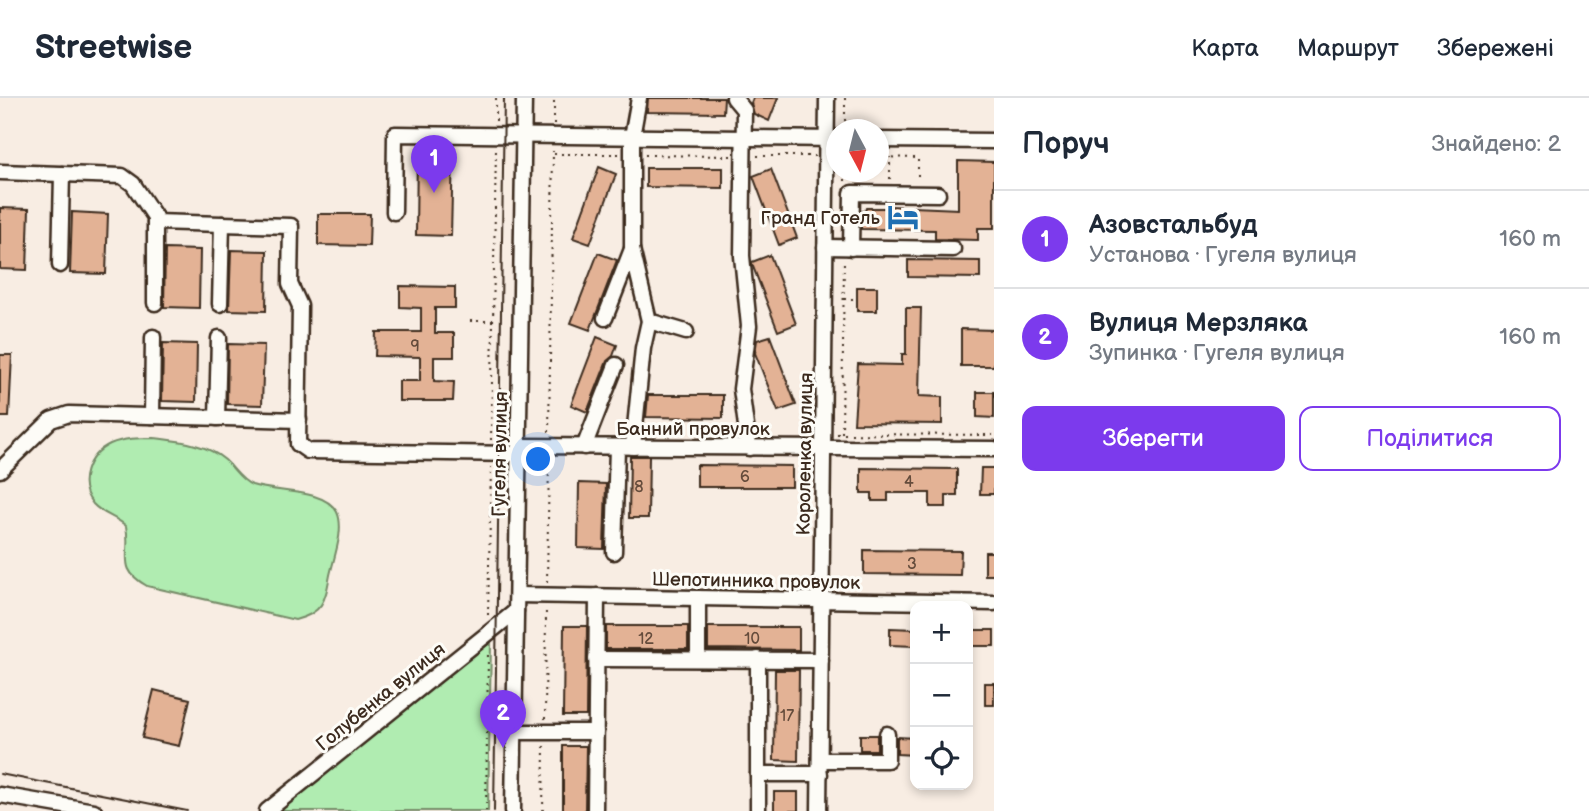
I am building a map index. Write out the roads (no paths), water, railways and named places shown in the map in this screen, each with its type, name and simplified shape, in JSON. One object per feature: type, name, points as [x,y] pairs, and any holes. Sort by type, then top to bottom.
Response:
[{"type":"street","name":"Гугеля вулиця","points":[[513,811],[524,98]]},
{"type":"street","points":[[633,447],[643,348],[649,321],[632,249],[632,137],[639,98]]},
{"type":"street","points":[[734,98],[744,110],[742,256],[749,326],[741,389],[749,447]]},
{"type":"street","name":"Короленка вулиця","points":[[827,98],[829,119]]},
{"type":"street","points":[[394,212],[396,134],[826,139]]},
{"type":"street","points":[[889,140],[994,141]]},
{"type":"street","name":"Короленка вулиця","points":[[819,811],[826,156]]},
{"type":"street","points":[[0,172],[122,176],[133,184],[155,217],[155,303]]},
{"type":"street","points":[[60,265],[62,174]]},
{"type":"street","points":[[848,248],[852,193],[938,194]]},
{"type":"street","points":[[1,466],[51,420],[69,414],[299,420],[300,306],[290,284],[291,226],[155,222]]},
{"type":"street","points":[[220,304],[222,224]]},
{"type":"street","points":[[825,247],[953,249]]},
{"type":"street","points":[[605,318],[632,249]]},
{"type":"street","points":[[649,321],[686,332]]},
{"type":"street","points":[[152,416],[153,337]]},
{"type":"street","points":[[217,418],[219,338]]},
{"type":"street","points":[[584,447],[616,365]]},
{"type":"street","name":"Банний провулок","points":[[299,420],[298,444],[308,451],[491,453],[584,447],[994,449]]},
{"type":"street","points":[[614,552],[617,447]]},
{"type":"street","name":"Шепотинника провулок","points":[[516,595],[994,603]]},
{"type":"street","points":[[595,811],[597,596]]},
{"type":"street","points":[[698,598],[698,659]]},
{"type":"street","name":"Голубенка вулиця","points":[[267,811],[516,611]]},
{"type":"street","points":[[596,659],[821,660]]},
{"type":"street","points":[[758,659],[758,811]]},
{"type":"street","points":[[514,732],[596,732]]},
{"type":"street","points":[[758,774],[887,760],[887,734]]},
{"type":"street","points":[[0,795],[57,808],[94,811]]},
{"type":"tram line","points":[[494,811],[504,98]]},
{"type":"tram line","points":[[0,774],[187,811]]},
{"type":"place","name":"Азовстальбуд","points":[[434,193]]},
{"type":"place","name":"Гранд Готель","points":[[903,217]]},
{"type":"place","name":"Вулиця Мерзляка","points":[[503,748]]}]
